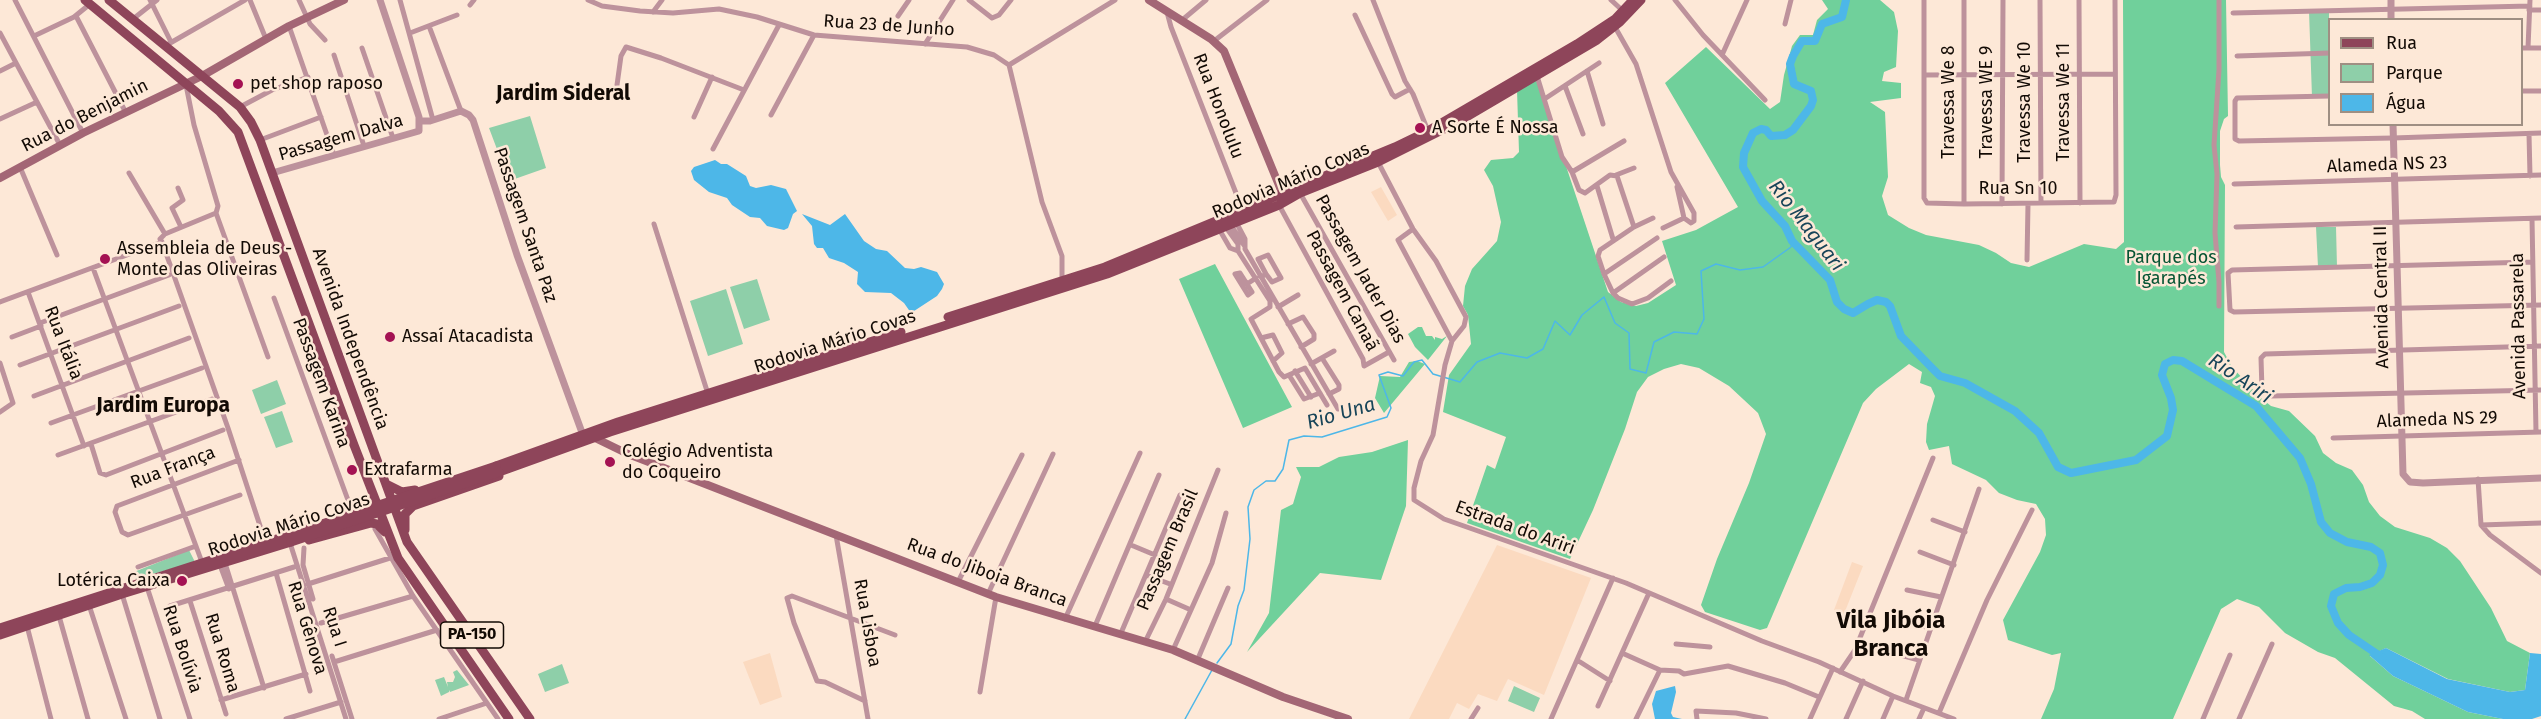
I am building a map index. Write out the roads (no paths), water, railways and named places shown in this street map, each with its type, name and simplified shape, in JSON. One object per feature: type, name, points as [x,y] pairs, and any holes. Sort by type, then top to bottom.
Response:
[{"type":"main road","name":"Avenida Independência","points":[[109,0],[168,44],[190,66],[240,107],[260,140],[407,542],[530,719]]},
{"type":"main road","name":"Rua do Benjamin","points":[[0,178],[182,81],[206,79],[266,39],[343,0]]},
{"type":"main road","points":[[1149,0],[1214,41],[1224,51],[1231,64],[1282,200]]},
{"type":"main road","name":"Rodovia Mário Covas","points":[[608,429],[1059,286],[1243,211],[1282,200],[1378,162],[1456,123],[1604,27],[1633,0]]},
{"type":"main road","name":"Rodovia Mário Covas","points":[[0,635],[147,587],[266,543],[291,541],[708,394],[1059,286],[1113,272],[1282,200],[1537,76],[1615,27],[1641,0]]},
{"type":"main road","name":"Avenida Independência","points":[[87,2],[233,125],[242,141],[393,546],[394,558],[410,577],[509,719]]},
{"type":"main road","points":[[182,81],[187,77],[190,66]]},
{"type":"main road","points":[[198,94],[196,88],[198,82],[206,79]]},
{"type":"main road","points":[[345,420],[353,421],[359,413]]},
{"type":"main road","points":[[608,429],[616,449]]},
{"type":"main road","points":[[352,439],[358,433],[368,435]]},
{"type":"main road","name":"Rua do Jiboia Branca","points":[[588,436],[616,449],[992,595],[1065,620],[1121,633],[1173,650],[1283,697],[1348,719]]},
{"type":"main road","points":[[385,484],[395,490],[407,492],[532,457]]},
{"type":"main road","points":[[407,542],[405,514],[413,506],[486,482],[532,457]]},
{"type":"main road","points":[[266,543],[278,535],[370,503],[372,493]]},
{"type":"main road","points":[[291,541],[373,523],[382,527],[393,546]]},
{"type":"main road","name":"Rodovia Mário Covas","points":[[0,628],[203,566],[223,564],[266,543]]},
{"type":"main road","points":[[394,558],[408,559],[413,552]]},
{"type":"main road","points":[[410,577],[417,569],[425,568]]},
{"type":"street","points":[[15,0],[83,133]]},
{"type":"street","points":[[132,19],[153,1],[168,44],[245,0]]},
{"type":"street","points":[[250,0],[266,39]]},
{"type":"street","points":[[299,0],[307,17],[325,40]]},
{"type":"street","points":[[380,0],[420,121],[433,120],[461,111]]},
{"type":"street","points":[[400,0],[433,120]]},
{"type":"street","name":"Rua 23 de Junho","points":[[588,0],[616,8],[653,12],[673,13],[718,9],[757,17],[814,35],[980,50],[1009,65]]},
{"type":"street","points":[[616,8],[622,0]]},
{"type":"street","points":[[653,12],[662,0]]},
{"type":"street","points":[[898,15],[909,0]]},
{"type":"street","points":[[925,44],[953,0]]},
{"type":"street","points":[[969,0],[992,18],[999,15],[1011,0]]},
{"type":"street","points":[[1059,286],[1062,256],[1042,202],[1009,65],[1115,0]]},
{"type":"street","points":[[1181,21],[1206,0]]},
{"type":"street","points":[[1214,41],[1265,0]]},
{"type":"street","points":[[1373,0],[1405,81],[1428,131]]},
{"type":"street","points":[[1611,0],[1623,11]]},
{"type":"street","points":[[1676,0],[1722,55],[1765,100]]},
{"type":"street","points":[[1722,55],[1747,0]]},
{"type":"street","points":[[1785,24],[1791,0]]},
{"type":"street","points":[[1924,0],[1925,75],[2115,74],[2115,0]]},
{"type":"street","name":"Travessa We 8","points":[[1964,0],[1964,204]]},
{"type":"street","name":"Travessa WE 9","points":[[2002,0],[2002,204]]},
{"type":"street","name":"Travessa We 10","points":[[2040,0],[2041,203]]},
{"type":"street","name":"Travessa We 11","points":[[2079,0],[2080,203]]},
{"type":"street","points":[[2219,0],[2219,70],[2214,145],[2217,174],[2215,233],[2219,306]]},
{"type":"street","points":[[2391,0],[2391,18]]},
{"type":"street","points":[[34,36],[76,16],[87,2]]},
{"type":"street","points":[[2530,5],[2525,48],[2541,48]]},
{"type":"street","points":[[2233,13],[2530,5],[2541,10]]},
{"type":"street","name":"Rua Honolulu","points":[[1167,12],[1243,211]]},
{"type":"street","points":[[410,33],[457,15]]},
{"type":"street","points":[[1355,15],[1392,94],[1395,97],[1410,89]]},
{"type":"street","points":[[76,16],[126,112]]},
{"type":"street","points":[[712,149],[779,25]]},
{"type":"street","points":[[289,26],[334,155]]},
{"type":"street","name":"Passagem Santa Paz","points":[[429,26],[461,111],[471,117],[480,138],[517,255],[588,436]]},
{"type":"street","points":[[1615,27],[1632,56],[1664,155],[1677,187],[1695,217],[1691,223],[1684,218],[1677,187]]},
{"type":"street","points":[[0,33],[60,146]]},
{"type":"street","points":[[771,115],[814,35]]},
{"type":"street","points":[[618,85],[621,56],[626,47],[744,90]]},
{"type":"street","points":[[362,48],[393,138]]},
{"type":"street","points":[[2237,56],[2328,53]]},
{"type":"street","points":[[334,55],[364,147]]},
{"type":"street","points":[[0,71],[16,63]]},
{"type":"street","points":[[1546,98],[1599,63]]},
{"type":"street","points":[[1587,71],[1603,124]]},
{"type":"street","name":"Rua Sn 10","points":[[1925,75],[1925,200],[1928,203],[2112,204],[2116,195],[2115,74]]},
{"type":"street","points":[[1537,76],[1546,98],[1562,157],[1572,172],[1580,192],[1588,192],[1610,176],[1634,168]]},
{"type":"street","points":[[240,107],[272,90],[308,77]]},
{"type":"street","points":[[694,117],[712,77]]},
{"type":"street","points":[[182,81],[218,206],[216,213],[268,357]]},
{"type":"street","points":[[1565,86],[1583,134]]},
{"type":"street","points":[[2523,91],[2541,91]]},
{"type":"street","points":[[2328,96],[2237,98],[2234,131],[2237,141],[2541,133]]},
{"type":"street","points":[[0,119],[37,102]]},
{"type":"street","points":[[260,140],[321,117]]},
{"type":"street","name":"Passagem Dalva","points":[[272,173],[418,131],[420,121]]},
{"type":"street","name":"Avenida Central II","points":[[2393,126],[2402,470],[2405,478],[2410,482],[2478,479]]},
{"type":"street","points":[[2529,134],[2530,176]]},
{"type":"street","points":[[1572,172],[1624,141]]},
{"type":"street","name":"Estrada do Ariri","points":[[1378,162],[1413,229],[1436,261],[1465,312],[1466,324],[1452,341],[1442,379],[1433,435],[1420,461],[1412,496],[1414,500],[1444,519],[1613,578],[1833,668],[1893,696],[1954,719]]},
{"type":"street","points":[[20,167],[57,255]]},
{"type":"street","points":[[129,173],[165,234]]},
{"type":"street","points":[[1616,175],[1634,227]]},
{"type":"street","name":"Alameda NS 23","points":[[2234,184],[2541,176]]},
{"type":"street","points":[[1597,186],[1613,239]]},
{"type":"street","points":[[178,188],[183,200],[172,208],[181,227]]},
{"type":"street","name":"Passagem Jader Dias","points":[[1300,193],[1394,360]]},
{"type":"street","name":"Passagem Canaã","points":[[1282,200],[1364,366],[1389,352]]},
{"type":"street","points":[[2027,260],[2028,204]]},
{"type":"street","points":[[216,213],[165,234],[160,239],[239,460],[266,543]]},
{"type":"street","points":[[1653,218],[1613,239],[1599,252],[1604,274],[1613,293],[1623,301],[1634,303],[1647,298],[1671,281]]},
{"type":"street","points":[[1663,228],[1684,218]]},
{"type":"street","points":[[2236,227],[2541,218]]},
{"type":"street","name":"Avenida Passarela","points":[[2532,219],[2534,305],[2538,346],[2538,432]]},
{"type":"street","points":[[654,224],[708,394]]},
{"type":"street","points":[[1227,225],[1244,244],[1338,409]]},
{"type":"street","points":[[1227,225],[1230,248],[1238,251],[1261,276],[1272,282],[1281,278],[1269,256],[1258,259],[1261,276],[1271,305],[1251,320],[1273,361],[1282,376],[1305,368],[1327,405]]},
{"type":"street","points":[[1413,229],[1398,240],[1452,341]]},
{"type":"street","points":[[1604,274],[1657,238]]},
{"type":"street","points":[[0,302],[162,242]]},
{"type":"street","points":[[1613,293],[1664,257]]},
{"type":"street","points":[[2532,262],[2232,270],[2228,273],[2231,312],[2541,305]]},
{"type":"street","points":[[93,268],[203,566]]},
{"type":"street","points":[[12,337],[104,298],[169,275]]},
{"type":"street","points":[[1247,284],[1261,276]]},
{"type":"street","name":"Rua Itália","points":[[28,292],[74,416],[102,474],[106,475],[161,453]]},
{"type":"street","points":[[1278,307],[1298,295]]},
{"type":"street","name":"Passagem Karina","points":[[274,298],[352,511]]},
{"type":"street","points":[[20,365],[178,306]]},
{"type":"street","points":[[1288,324],[1303,317],[1314,334],[1314,339],[1301,346]]},
{"type":"street","points":[[1261,338],[1273,335],[1282,353],[1273,361]]},
{"type":"street","points":[[34,396],[189,338]]},
{"type":"street","points":[[2538,346],[2265,354],[2261,358],[2262,390],[2266,395],[2313,396],[2538,390]]},
{"type":"street","points":[[1311,364],[1334,351]]},
{"type":"street","points":[[1322,358],[1339,386],[1339,389],[1329,394]]},
{"type":"street","points":[[0,363],[14,403],[0,412]]},
{"type":"street","points":[[51,423],[202,368]]},
{"type":"street","points":[[1292,373],[1311,397],[1320,393]]},
{"type":"street","points":[[58,456],[212,399]]},
{"type":"street","points":[[161,453],[223,430]]},
{"type":"street","name":"Alameda NS 29","points":[[2333,438],[2538,432]]},
{"type":"street","points":[[1065,620],[1140,453]]},
{"type":"street","points":[[980,692],[992,595],[1053,454]]},
{"type":"street","points":[[958,582],[1022,455]]},
{"type":"street","points":[[1840,672],[1855,650],[1934,458]]},
{"type":"street","name":"Rua França","points":[[184,515],[128,535],[122,532],[115,512],[117,506],[239,460]]},
{"type":"street","name":"Passagem Brasil","points":[[1145,642],[1166,599],[1170,584],[1218,470]]},
{"type":"street","points":[[1095,626],[1159,475]]},
{"type":"street","points":[[2541,478],[2478,479],[2481,525],[2490,536],[2541,573]]},
{"type":"street","points":[[1906,700],[1979,489]]},
{"type":"street","points":[[184,515],[240,495]]},
{"type":"street","points":[[1121,633],[1180,495]]},
{"type":"street","points":[[1939,713],[1987,600],[2032,510]]},
{"type":"street","points":[[1173,650],[1212,563],[1226,513]]},
{"type":"street","points":[[1933,520],[1965,532]]},
{"type":"street","points":[[2481,525],[2541,523]]},
{"type":"street","points":[[374,528],[378,530],[394,558],[412,596],[498,719]]},
{"type":"street","name":"Rua Lisboa","points":[[835,533],[868,719]]},
{"type":"street","name":"Rua I","points":[[291,541],[346,719]]},
{"type":"street","points":[[1131,545],[1155,555]]},
{"type":"street","points":[[138,567],[196,546]]},
{"type":"street","points":[[303,548],[303,565],[308,584],[352,719]]},
{"type":"street","points":[[1920,552],[1954,565]]},
{"type":"street","points":[[308,584],[394,558]]},
{"type":"street","points":[[223,564],[264,688]]},
{"type":"street","points":[[170,606],[294,567]]},
{"type":"street","name":"Rua Gênova","points":[[276,573],[310,691]]},
{"type":"street","points":[[1146,575],[1170,584]]},
{"type":"street","points":[[1551,719],[1613,578]]},
{"type":"street","name":"Rua Bolívia","points":[[147,587],[190,719]]},
{"type":"street","points":[[1197,661],[1228,588]]},
{"type":"street","points":[[1907,590],[1941,597]]},
{"type":"street","points":[[1598,706],[1649,593]]},
{"type":"street","points":[[122,594],[160,719]]},
{"type":"street","points":[[321,623],[412,596]]},
{"type":"street","points":[[866,701],[825,682],[817,681],[794,623],[787,598],[792,597],[895,635]]},
{"type":"street","points":[[1166,599],[1191,610]]},
{"type":"street","name":"Rua Roma","points":[[190,600],[226,714]]},
{"type":"street","points":[[89,605],[126,719]]},
{"type":"street","points":[[59,616],[88,719]]},
{"type":"street","points":[[1907,622],[1930,628]]},
{"type":"street","points":[[27,626],[51,719]]},
{"type":"street","points":[[334,662],[437,630]]},
{"type":"street","points":[[1676,644],[1710,647]]},
{"type":"street","points":[[2239,719],[2272,644]]},
{"type":"street","points":[[1878,649],[1919,660]]},
{"type":"street","points":[[1622,654],[1660,670],[1688,674],[1713,667],[1728,666],[1765,676],[1819,697]]},
{"type":"street","points":[[2204,719],[2230,655]]},
{"type":"street","points":[[1577,660],[1610,681]]},
{"type":"street","points":[[1810,719],[1833,668]]},
{"type":"street","points":[[1636,719],[1660,670]]},
{"type":"street","points":[[221,700],[306,674]]},
{"type":"street","points":[[1846,719],[1863,681]]},
{"type":"street","points":[[1883,719],[1893,696]]},
{"type":"street","points":[[286,719],[341,702]]},
{"type":"street","points":[[439,719],[488,703]]},
{"type":"street","points":[[1471,719],[1478,708]]},
{"type":"street","points":[[1919,719],[1924,708]]},
{"type":"street","points":[[1697,719],[1696,711],[1766,719]]},
{"type":"water","points":[[715,160],[721,164],[727,164],[746,176],[750,186],[756,188],[771,185],[786,189],[797,211],[793,214],[788,228],[784,230],[767,226],[760,218],[750,217],[732,205],[727,198],[709,192],[694,180],[691,171],[694,167]]},
{"type":"water","points":[[802,214],[830,225],[845,214],[864,241],[876,249],[887,251],[905,268],[921,267],[937,272],[944,284],[942,289],[937,296],[911,313],[904,303],[891,293],[865,292],[857,284],[858,272],[844,263],[829,258],[823,248],[817,248],[814,244],[812,226]]},
{"type":"water","points":[[2386,648],[2447,679],[2510,692],[2525,690],[2530,653],[2541,654],[2541,716],[2532,719],[2503,719],[2468,712],[2393,676],[2369,655]]},
{"type":"water","points":[[1675,686],[1676,692],[1671,713],[1673,717],[1682,719],[1655,719],[1652,704],[1656,691]]},
{"type":"waterway","name":"Rio Ariri","points":[[1846,0],[1842,17],[1822,24],[1815,41],[1802,41],[1790,64],[1794,84],[1811,91],[1813,100],[1811,106],[1793,130],[1785,135],[1771,136],[1766,130],[1761,129],[1753,133],[1744,153],[1743,167],[1762,201],[1785,226],[1792,241],[1830,280],[1837,302],[1844,309],[1853,313],[1877,300],[1886,302],[1890,306],[1901,336],[1940,376],[1965,383],[2015,411],[2039,433],[2058,467],[2071,473],[2136,460],[2167,436],[2173,410],[2162,375],[2165,364],[2173,360],[2182,361],[2256,406],[2300,458],[2311,484],[2321,522],[2330,533],[2347,542],[2371,547],[2380,553],[2383,565],[2380,575],[2372,583],[2346,588],[2334,594],[2331,606],[2338,623],[2349,635],[2383,658]]},
{"type":"waterway","name":"Rio Una","points":[[1217,663],[1231,644],[1238,606],[1244,590],[1250,539],[1248,507],[1254,490],[1266,481],[1275,481],[1283,469],[1289,440],[1304,436],[1322,437],[1387,417],[1391,408],[1379,375],[1388,372],[1403,376],[1414,362],[1422,360],[1433,374],[1460,382],[1477,362],[1500,353],[1527,358],[1543,349],[1555,321],[1570,335],[1582,315],[1604,297],[1615,323],[1629,333],[1630,369],[1646,373],[1654,342],[1674,332],[1697,334],[1704,319],[1701,271],[1716,264],[1740,270],[1763,267],[1791,247],[1792,241]]},
{"type":"waterway","name":"Rio Una","points":[[1185,719],[1212,670]]},
{"type":"place","name":"pet shop raposo","points":[[238,84]]},
{"type":"place","name":"A Sorte É Nossa","points":[[1420,128]]},
{"type":"place","name":"Assembleia de Deus - Monte das Oliveiras","points":[[105,259]]},
{"type":"place","name":"Assaí Atacadista","points":[[390,337]]},
{"type":"place","name":"Colégio Adventista do Coqueiro","points":[[610,462]]},
{"type":"place","name":"Extrafarma","points":[[352,470]]},
{"type":"place","name":"Lotérica Caixa","points":[[182,581]]},
{"type":"district","name":"Jardim Sideral","points":[[563,94]]},
{"type":"district","name":"Jardim Europa","points":[[163,406]]},
{"type":"district","name":"Vila Jibóia Branca","points":[[1891,635]]},
{"type":"water label","name":"Rio Maguari","points":[[1806,226]]},
{"type":"park label","name":"Parque dos Igarapés","points":[[2171,268]]}]
